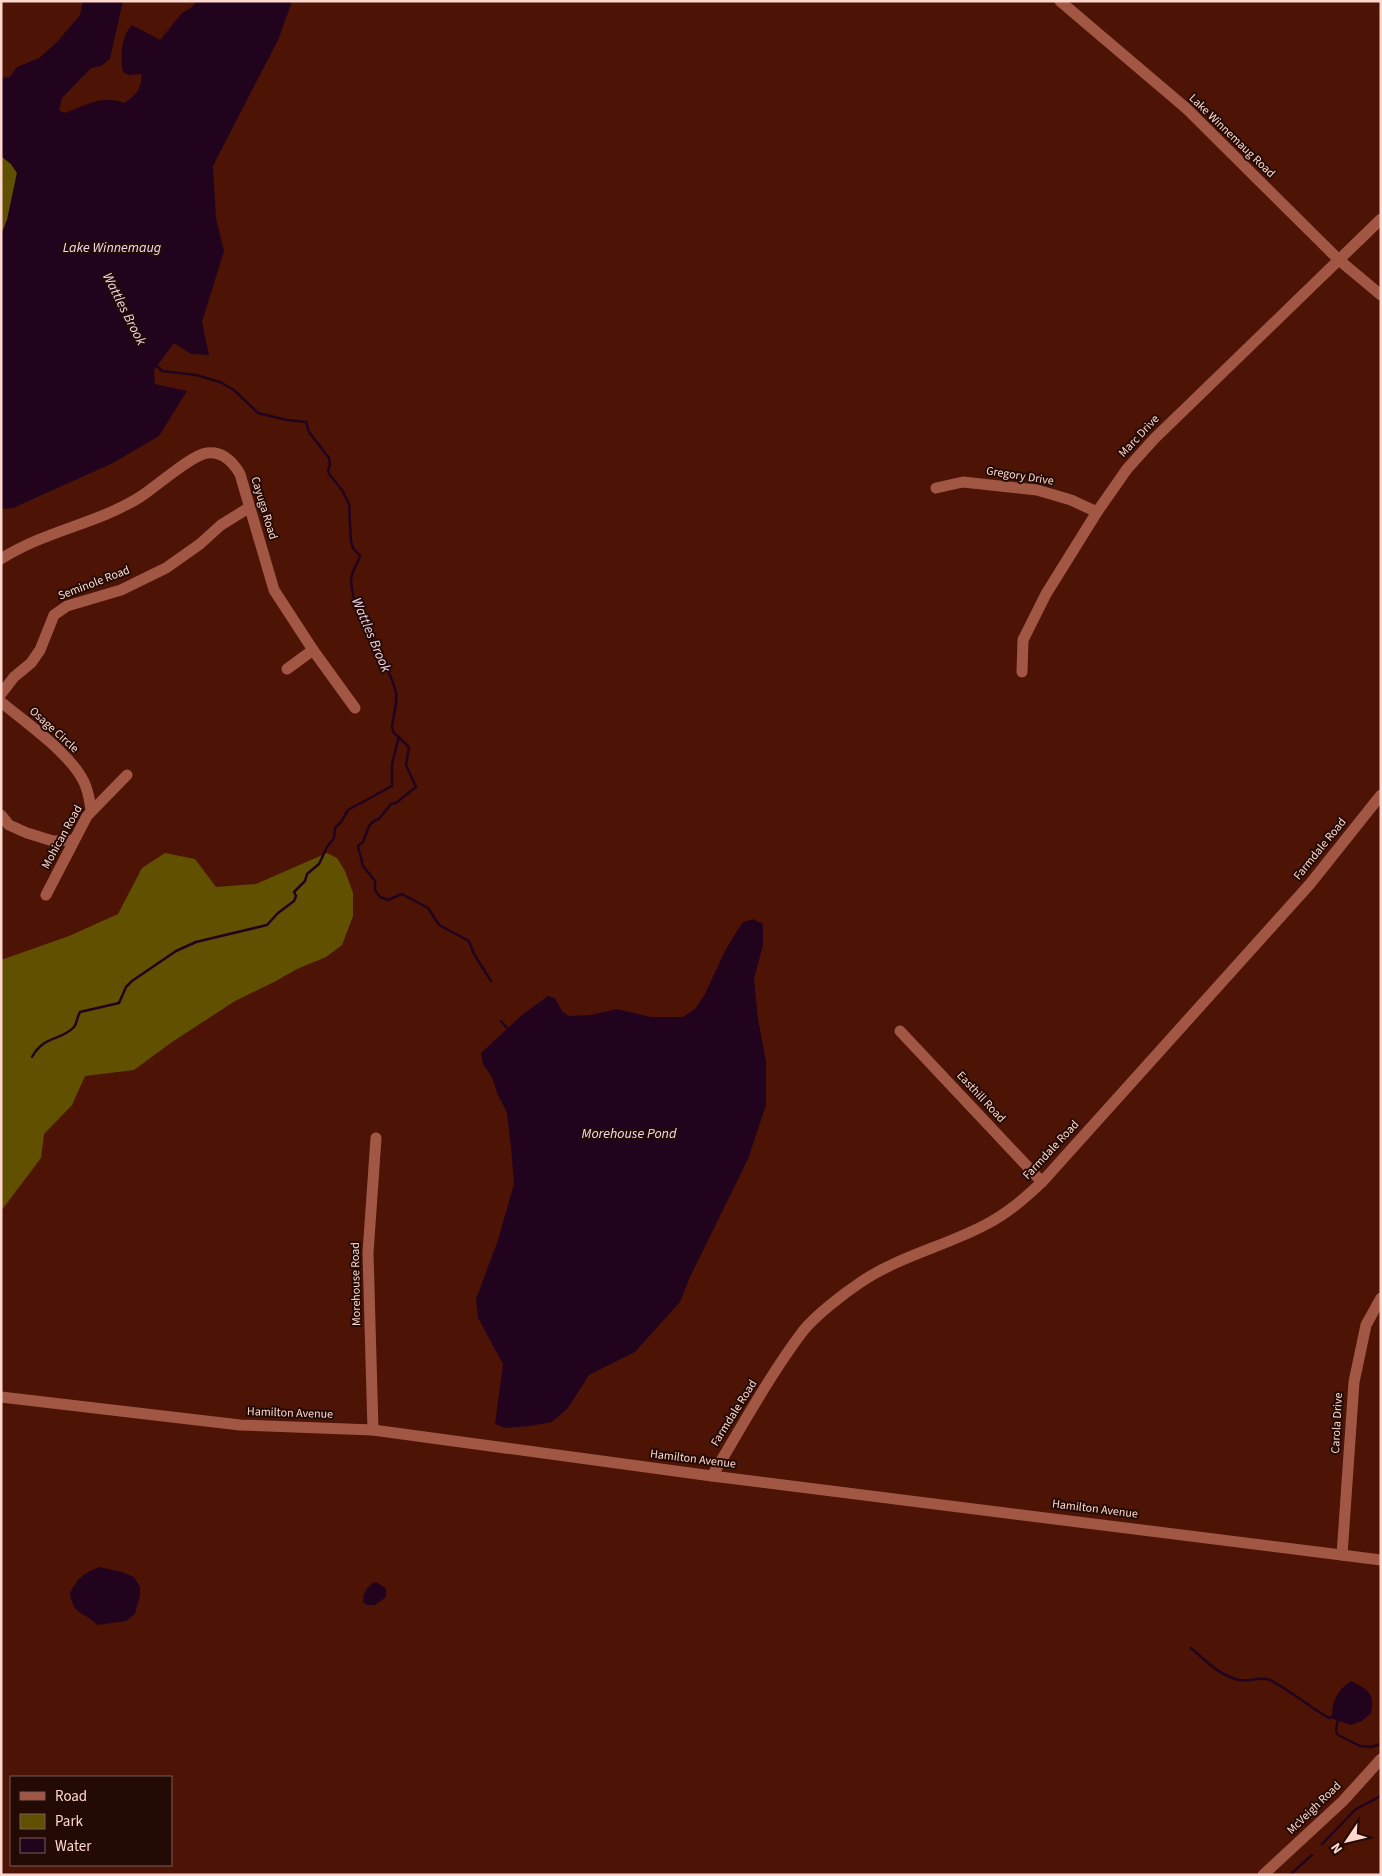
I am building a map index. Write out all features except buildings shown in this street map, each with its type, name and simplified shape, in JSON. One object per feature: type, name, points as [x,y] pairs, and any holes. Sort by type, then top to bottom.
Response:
[{"type":"street","name":"Lake Winnemaug Road","points":[[1060,1],[1187,109],[1339,260],[1381,295]]},
{"type":"street","name":"Marc Drive","points":[[1022,672],[1023,640],[1046,594],[1127,469],[1154,439],[1381,220]]},
{"type":"street","name":"Cayuga Road","points":[[1,559],[9,553],[108,514],[139,498],[193,459],[206,453],[218,453],[233,462],[240,474],[274,590],[354,708]]},
{"type":"street","name":"Gregory Drive","points":[[936,488],[963,482],[1038,490],[1071,500],[1098,512]]},
{"type":"street","name":"Seminole Road","points":[[1,694],[14,677],[31,664],[40,650],[54,615],[67,606],[121,590],[166,568],[200,544],[221,525],[250,507]]},
{"type":"street","points":[[287,669],[313,650]]},
{"type":"street","name":"Osage Circle","points":[[1,702],[51,743],[74,766],[86,786],[91,810]]},
{"type":"street","name":"Mohican Road","points":[[46,895],[91,810],[127,775]]},
{"type":"street","name":"Farmdale Road","points":[[712,1476],[804,1330],[832,1304],[862,1281],[898,1262],[987,1225],[1016,1205],[1042,1182],[1310,883],[1381,795]]},
{"type":"street","points":[[1,814],[9,825],[28,833],[53,841],[74,840]]},
{"type":"street","name":"Easthill Road","points":[[900,1031],[1042,1182]]},
{"type":"street","name":"Morehouse Road","points":[[373,1430],[368,1253],[376,1138]]},
{"type":"street","name":"Carola Drive","points":[[1342,1555],[1354,1382],[1366,1325],[1381,1298]]},
{"type":"street","name":"Hamilton Avenue","points":[[1,1398],[240,1425],[373,1430],[712,1476],[1381,1560]]},
{"type":"street","name":"McVeigh Road","points":[[1263,1875],[1343,1801],[1381,1759]]},
{"type":"green space","points":[[1,156],[11,164],[17,173],[7,220],[1,235]]},
{"type":"green space","points":[[165,853],[195,859],[216,887],[256,884],[327,853],[337,858],[345,871],[353,893],[353,916],[342,945],[326,957],[297,969],[235,1001],[172,1042],[134,1070],[85,1076],[72,1105],[44,1134],[41,1158],[1,1211],[1,960],[69,936],[118,914],[142,868]]},
{"type":"water","name":"Lake Winnemaug","points":[[83,1],[123,1],[110,59],[101,66],[91,68],[62,98],[59,110],[64,113],[101,100],[124,103],[137,91],[141,83],[141,74],[129,75],[123,72],[122,66],[124,41],[132,25],[160,40],[182,13],[192,7],[197,1],[292,1],[279,38],[213,166],[216,218],[224,251],[202,322],[209,355],[191,354],[174,343],[154,370],[155,384],[187,391],[159,436],[113,463],[13,508],[1,509],[1,235],[7,220],[17,173],[11,164],[1,156],[1,77],[9,78],[17,67],[39,58],[57,42],[80,15]]},
{"type":"water","name":"Morehouse Pond","points":[[753,919],[763,924],[763,945],[754,979],[758,1019],[766,1061],[766,1105],[748,1159],[690,1277],[680,1302],[635,1352],[589,1375],[568,1408],[552,1422],[505,1428],[495,1424],[503,1364],[478,1318],[476,1299],[498,1240],[514,1184],[507,1113],[497,1093],[492,1077],[483,1064],[481,1053],[522,1015],[548,996],[555,998],[562,1011],[569,1016],[590,1015],[617,1009],[651,1017],[683,1017],[695,1009],[704,996],[725,951],[743,922]]},
{"type":"water","points":[[100,1567],[134,1577],[140,1587],[135,1614],[126,1621],[97,1625],[76,1610],[71,1600],[70,1593],[76,1583],[89,1571]]},
{"type":"water","points":[[376,1582],[386,1588],[386,1597],[375,1605],[367,1605],[363,1602],[365,1593],[370,1585]]},
{"type":"water","points":[[1351,1681],[1369,1692],[1372,1706],[1371,1713],[1362,1721],[1351,1725],[1333,1719],[1332,1713],[1336,1697],[1342,1688]]},
{"type":"waterway","name":"Wattles Brook","points":[[156,365],[162,371],[196,375],[220,382],[234,390],[258,413],[287,420],[306,422],[309,432],[329,458],[330,465],[328,471],[342,490],[349,504],[351,541],[353,548],[360,556],[351,577],[353,595],[357,609],[384,662],[395,689],[396,703],[392,727],[394,733],[409,747],[406,765],[416,787],[396,803],[391,804],[379,819],[369,826],[363,842],[358,846],[363,866],[375,881],[375,890],[380,897],[388,900],[402,894],[428,908],[439,925],[469,941],[474,954],[491,981]]},
{"type":"waterway","points":[[32,1057],[42,1045],[74,1027],[80,1012],[119,1003],[126,987],[132,981],[176,951],[196,942],[267,925],[278,913],[294,901],[296,896],[294,892],[305,881],[307,874],[319,864],[327,847],[334,838],[335,828],[348,810],[392,786],[392,764],[399,737]]},
{"type":"waterway","name":"Wattles Brook","points":[[501,1021],[508,1029]]},
{"type":"waterway","points":[[1191,1648],[1225,1675],[1239,1680],[1270,1680],[1329,1718],[1334,1716],[1338,1718],[1336,1731],[1338,1735],[1360,1746],[1371,1747],[1381,1744]]},
{"type":"waterway","points":[[1322,1844],[1356,1809],[1381,1796]]},
{"type":"waterway","points":[[1290,1875],[1312,1855]]}]
